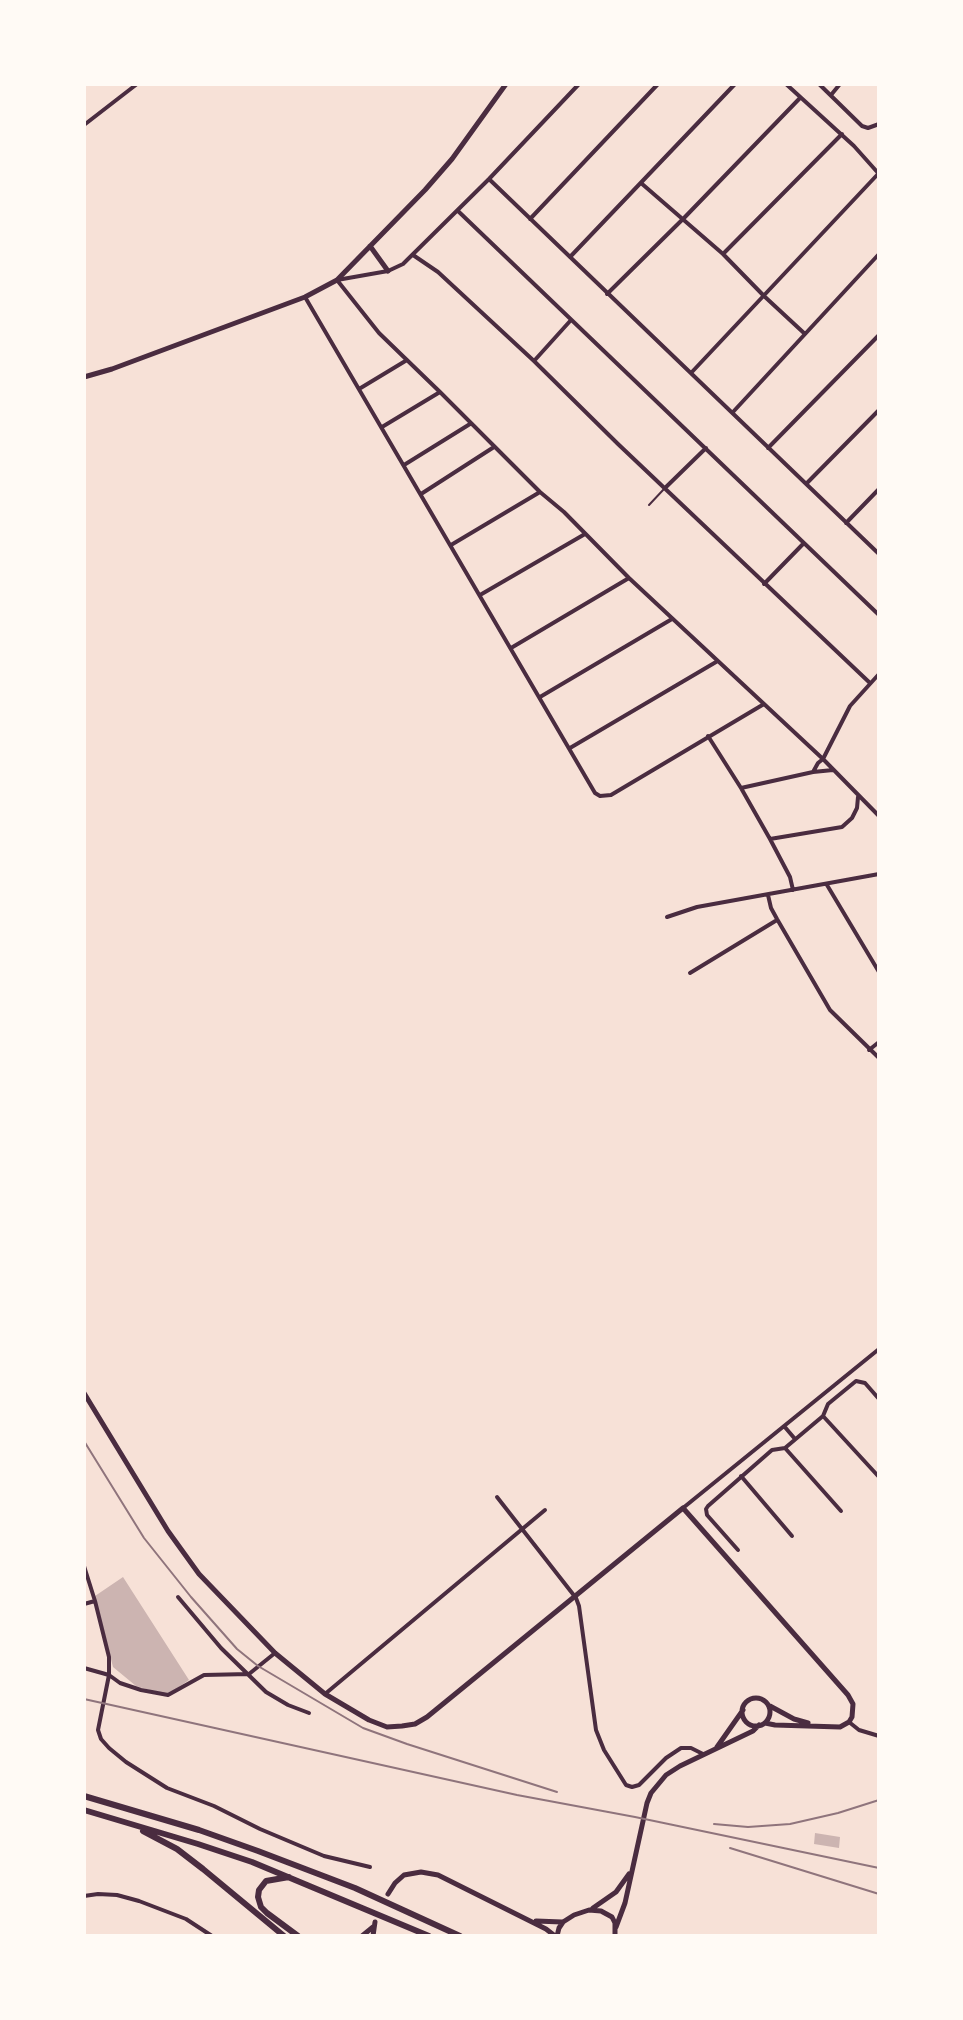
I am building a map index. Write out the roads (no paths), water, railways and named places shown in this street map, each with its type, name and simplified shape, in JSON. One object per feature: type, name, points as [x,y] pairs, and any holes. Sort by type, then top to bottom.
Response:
[{"type":"highway","points":[[84,1796],[258,1851],[355,1888],[460,1936]]},
{"type":"highway","points":[[84,1810],[198,1844],[290,1877],[429,1936]]},
{"type":"highway","points":[[129,1823],[177,1849],[284,1936]]},
{"type":"highway","points":[[290,1877],[266,1881],[258,1897],[267,1913],[298,1936]]},
{"type":"street","points":[[84,125],[137,84]]},
{"type":"street","points":[[84,377],[305,297],[337,280],[452,159],[506,84]]},
{"type":"street","points":[[337,280],[388,271],[403,264],[579,84]]},
{"type":"street","points":[[530,219],[658,84]]},
{"type":"street","points":[[570,257],[735,84]]},
{"type":"street","points":[[691,373],[879,174],[842,134],[786,84]]},
{"type":"street","points":[[819,84],[862,126],[868,128],[879,124]]},
{"type":"street","points":[[831,95],[840,84]]},
{"type":"street","points":[[607,294],[800,98]]},
{"type":"street","points":[[723,254],[842,134]]},
{"type":"street","points":[[489,179],[879,554]]},
{"type":"street","points":[[641,183],[684,218],[805,334]]},
{"type":"street","points":[[458,211],[879,615]]},
{"type":"street","points":[[370,246],[388,271]]},
{"type":"street","points":[[733,412],[879,254]]},
{"type":"street","points":[[413,255],[438,272],[534,361],[664,489],[870,683]]},
{"type":"street","points":[[337,280],[379,333],[470,424],[823,759],[879,816]]},
{"type":"street","points":[[305,297],[595,793],[611,795],[764,704]]},
{"type":"street","points":[[534,361],[571,320]]},
{"type":"street","points":[[768,448],[879,335]]},
{"type":"street","points":[[359,389],[407,360]]},
{"type":"street","points":[[382,427],[440,392]]},
{"type":"street","points":[[807,483],[879,410]]},
{"type":"street","points":[[404,465],[470,424]]},
{"type":"street","points":[[421,494],[494,447]]},
{"type":"street","points":[[664,489],[706,448]]},
{"type":"street","points":[[846,523],[879,489]]},
{"type":"street","points":[[451,545],[540,492]]},
{"type":"street","points":[[480,595],[585,533]]},
{"type":"street","points":[[764,584],[803,544]]},
{"type":"street","points":[[511,648],[629,578]]},
{"type":"street","points":[[540,697],[673,619]]},
{"type":"street","points":[[570,748],[717,661]]},
{"type":"street","points":[[813,772],[850,706],[879,674]]},
{"type":"street","points":[[708,736],[770,839],[790,877],[793,890]]},
{"type":"street","points":[[741,788],[833,770]]},
{"type":"street","points":[[770,839],[842,827],[852,818],[858,795]]},
{"type":"street","points":[[857,808],[866,803]]},
{"type":"street","points":[[667,917],[697,907],[879,874]]},
{"type":"street","points":[[827,884],[878,969]]},
{"type":"street","points":[[768,895],[771,908],[830,1010],[879,1058]]},
{"type":"street","points":[[690,973],[777,919]]},
{"type":"street","points":[[869,1050],[879,1042]]},
{"type":"street","points":[[84,1393],[168,1531],[199,1574],[275,1653],[325,1694],[387,1727],[415,1724],[427,1717],[879,1349]]},
{"type":"street","points":[[738,1550],[707,1515],[706,1509],[772,1450],[785,1448],[823,1416],[828,1404],[856,1381],[865,1383],[879,1399]]},
{"type":"street","points":[[823,1416],[879,1477]]},
{"type":"street","points":[[784,1426],[795,1439]]},
{"type":"street","points":[[785,1448],[841,1511]]},
{"type":"street","points":[[741,1476],[792,1536]]},
{"type":"street","points":[[497,1497],[576,1598],[599,1741],[626,1785],[639,1785],[681,1748],[691,1748],[703,1754]]},
{"type":"street","points":[[683,1508],[853,1704],[849,1722],[840,1727],[754,1725],[745,1720],[743,1710]]},
{"type":"street","points":[[325,1694],[545,1510]]},
{"type":"street","points":[[84,1566],[106,1640],[109,1675],[98,1730],[101,1739],[126,1762],[167,1788],[324,1856],[370,1867]]},
{"type":"street","points":[[178,1597],[221,1648],[266,1692],[309,1713]]},
{"type":"street","points":[[84,1604],[95,1601]]},
{"type":"street","points":[[84,1668],[109,1675],[120,1683],[158,1695],[168,1695],[204,1675],[249,1674],[275,1653]]},
{"type":"street","points":[[717,1748],[746,1702],[755,1698],[812,1725]]},
{"type":"street","points":[[615,1936],[651,1793],[666,1775],[753,1731],[770,1717],[769,1705]]},
{"type":"street","points":[[849,1722],[859,1730],[879,1736]]},
{"type":"street","points":[[388,1894],[404,1875],[421,1872],[438,1875],[556,1936],[563,1922],[598,1906],[616,1892],[632,1870]]},
{"type":"street","points":[[84,1896],[117,1895],[139,1901],[186,1919],[212,1936]]},
{"type":"street","points":[[589,1910],[609,1914],[616,1927]]},
{"type":"street","points":[[527,1920],[563,1922]]},
{"type":"street","points":[[362,1936],[374,1924],[373,1936]]},
{"type":"lane","points":[[649,505],[664,489]]},
{"type":"railway","points":[[84,1441],[144,1538],[237,1649],[258,1666],[363,1728],[557,1792]]},
{"type":"railway","points":[[84,1699],[517,1795],[879,1868]]},
{"type":"railway","points":[[714,1824],[748,1827],[790,1824],[879,1800]]},
{"type":"railway","points":[[730,1848],[879,1894]]}]
